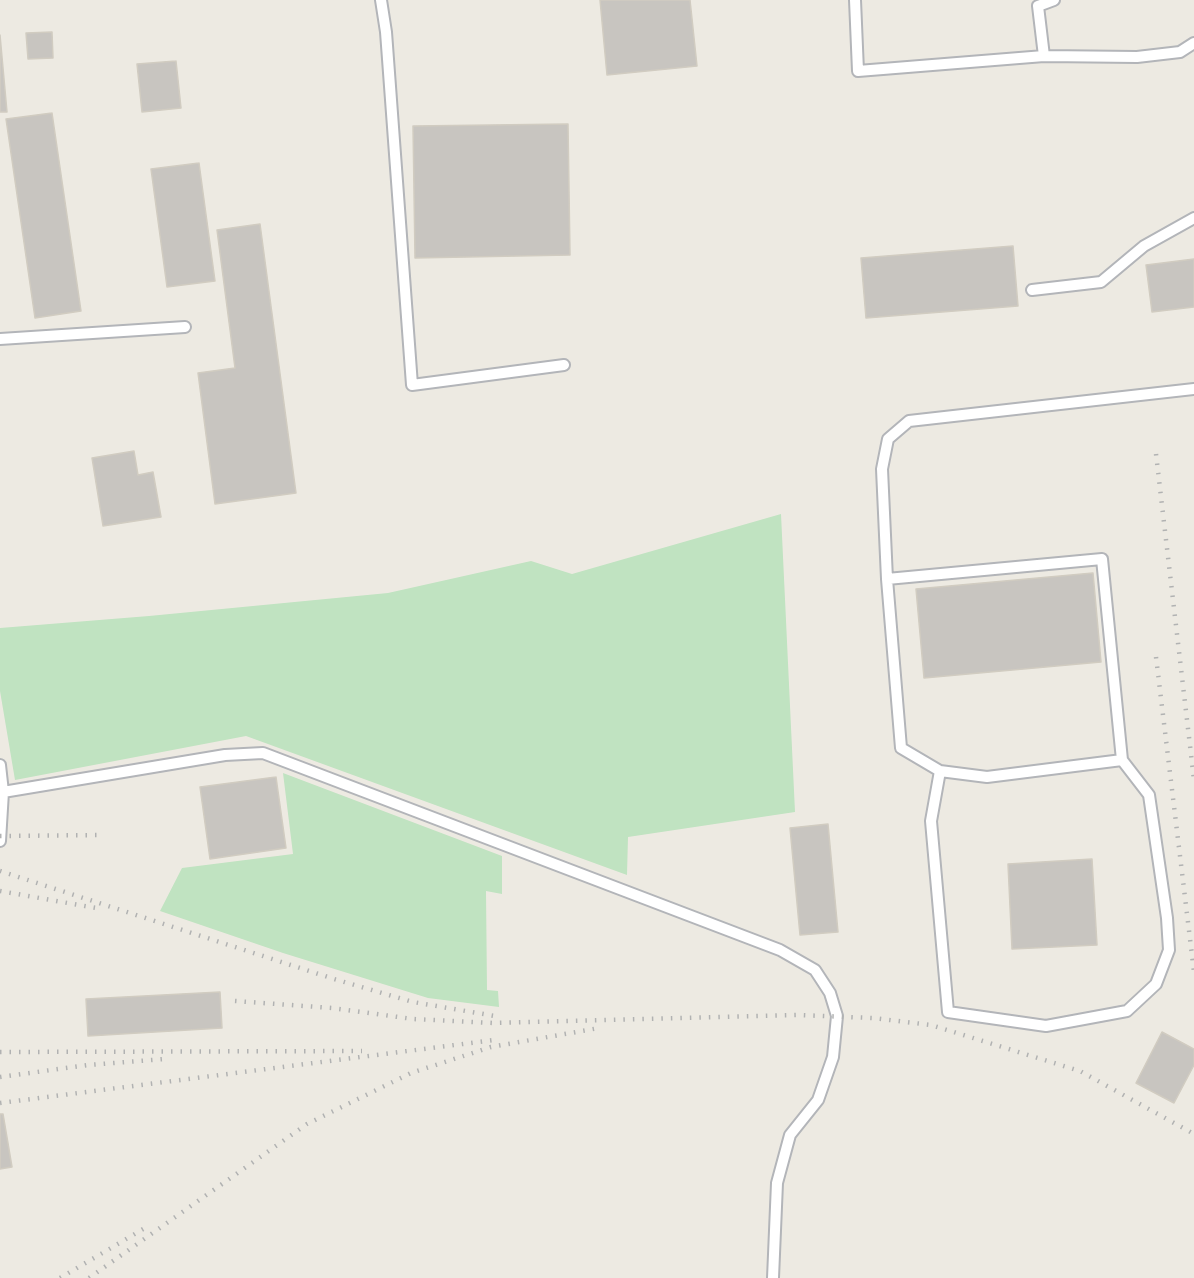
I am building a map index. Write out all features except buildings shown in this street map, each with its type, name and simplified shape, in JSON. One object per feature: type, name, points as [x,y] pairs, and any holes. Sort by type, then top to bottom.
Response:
[{"type":"lane","points":[[381,0],[386,32],[412,385],[564,365]]},
{"type":"lane","points":[[855,0],[858,71],[1044,56],[1137,57],[1180,52],[1194,43]]},
{"type":"lane","points":[[1044,56],[1038,6],[1054,0]]},
{"type":"lane","points":[[1032,290],[1101,282],[1144,246],[1194,218]]},
{"type":"lane","points":[[0,339],[185,327]]},
{"type":"lane","points":[[1122,760],[987,777],[940,771],[901,748],[887,579],[882,469],[888,439],[909,421],[1194,389]]},
{"type":"lane","points":[[887,579],[1102,559],[1122,760],[1149,795],[1167,918],[1169,950],[1156,984],[1128,1011],[1046,1026],[948,1012],[931,821],[940,771]]},
{"type":"lane","points":[[3,792],[225,755],[263,753],[780,950],[815,970],[830,993],[837,1016],[833,1057],[818,1100],[790,1135],[777,1183],[773,1278]]},
{"type":"lane","points":[[0,765],[3,792],[0,841]]},
{"type":"green space","points":[[781,514],[795,812],[628,837],[627,875],[246,736],[15,780],[0,691],[0,628],[388,593],[531,561],[572,574]]},
{"type":"green space","points":[[283,773],[502,856],[502,894],[486,891],[487,990],[498,991],[499,1007],[428,998],[283,953],[160,911],[182,868],[293,854]]},
{"type":"railway","points":[[1156,454],[1194,780]]},
{"type":"railway","points":[[1156,657],[1194,972]]},
{"type":"railway","points":[[0,836],[104,835]]},
{"type":"railway","points":[[0,871],[334,979],[413,1002],[495,1016]]},
{"type":"railway","points":[[0,891],[96,908]]},
{"type":"railway","points":[[235,1001],[332,1008],[413,1019],[493,1023],[798,1015],[873,1018],[931,1025],[1080,1071],[1194,1134]]},
{"type":"railway","points":[[89,1278],[307,1124],[411,1073],[491,1047],[599,1028]]},
{"type":"railway","points":[[0,1103],[494,1040]]},
{"type":"railway","points":[[0,1052],[362,1051]]},
{"type":"railway","points":[[0,1077],[88,1065],[165,1059]]},
{"type":"railway","points":[[60,1278],[150,1225]]}]
